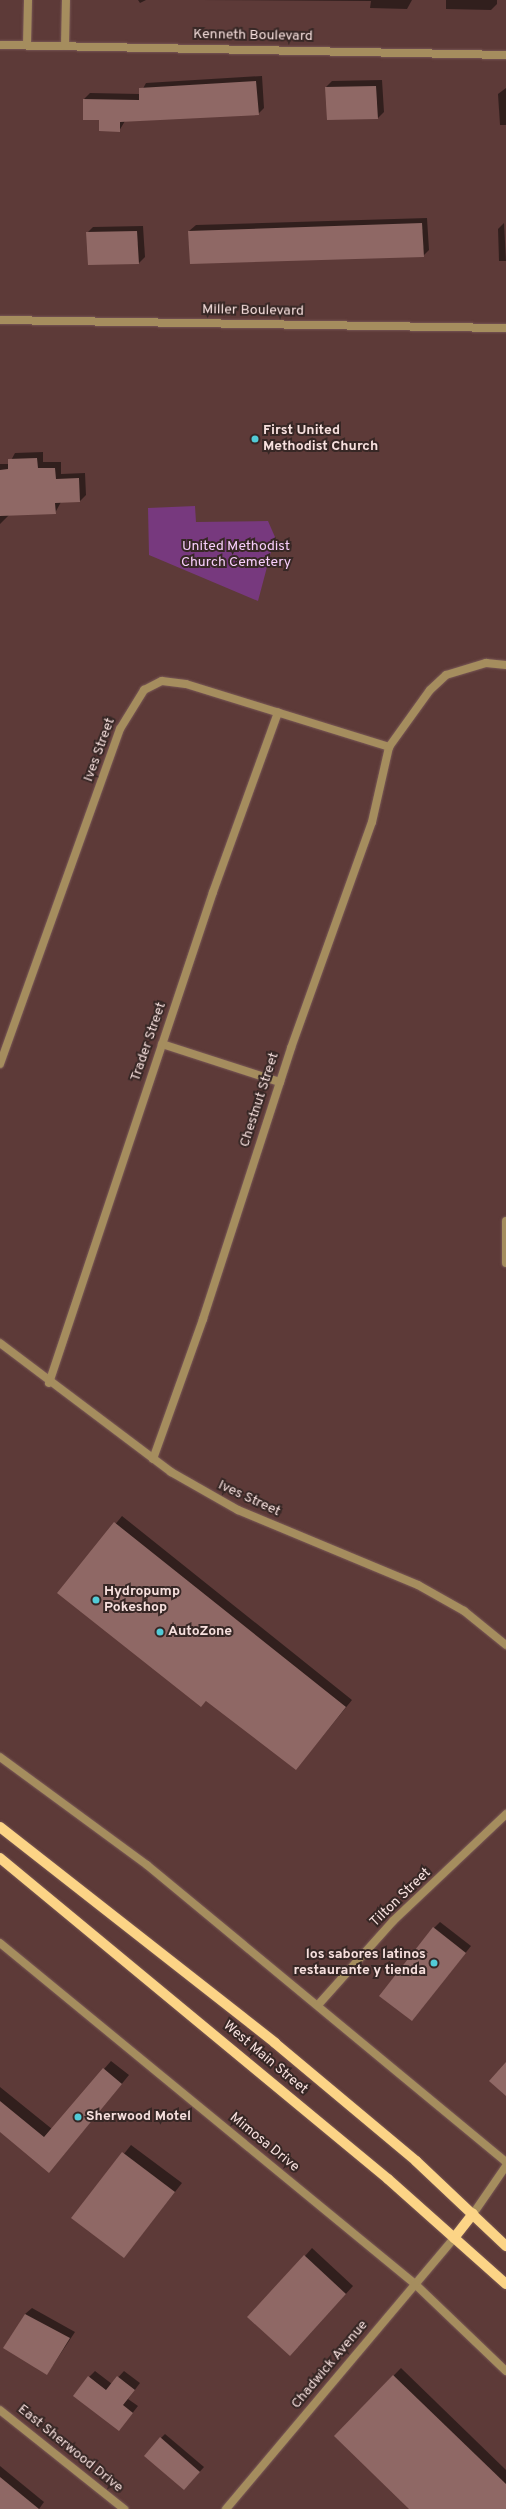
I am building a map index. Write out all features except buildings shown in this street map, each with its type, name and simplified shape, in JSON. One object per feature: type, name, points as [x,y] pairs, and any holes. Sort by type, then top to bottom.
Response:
[{"type":"main road","name":"West Main Street","points":[[0,1826],[275,2043],[416,2161],[506,2246]]},
{"type":"main road","name":"West Main Street","points":[[0,1858],[270,2080],[506,2284]]},
{"type":"main road","points":[[454,2238],[473,2214]]},
{"type":"street","points":[[27,45],[28,0]]},
{"type":"street","points":[[65,46],[66,0]]},
{"type":"street","name":"Kenneth Boulevard","points":[[0,45],[506,55]]},
{"type":"street","name":"Miller Boulevard","points":[[0,320],[506,328]]},
{"type":"street","points":[[389,747],[430,690],[446,676],[486,663],[506,665]]},
{"type":"street","name":"Ives Street","points":[[0,1064],[120,729],[137,697],[152,684],[173,682],[278,712],[389,747]]},
{"type":"street","name":"Trader Street","points":[[49,1383],[162,1044],[278,712]]},
{"type":"street","name":"Chestnut Street","points":[[153,1459],[179,1392],[280,1082],[372,822],[389,747]]},
{"type":"street","points":[[162,1044],[280,1082]]},
{"type":"street","points":[[506,1221],[506,1263]]},
{"type":"street","name":"Ives Street","points":[[0,1343],[49,1383],[153,1459],[238,1510],[418,1585],[464,1611],[506,1644]]},
{"type":"street","points":[[0,1757],[147,1865],[506,2162]]},
{"type":"street","name":"Tilton Street","points":[[318,2005],[393,1921],[506,1814]]},
{"type":"street","name":"Mimosa Drive","points":[[0,1942],[415,2284],[506,2371]]},
{"type":"street","points":[[473,2214],[506,2166]]},
{"type":"street","name":"Chadwick Avenue","points":[[226,2509],[454,2238]]},
{"type":"street","name":"East Sherwood Drive","points":[[0,2410],[124,2509]]},
{"type":"green space","name":"United Methodist Church Cemetery","points":[[195,506],[196,522],[268,521],[275,537],[258,601],[149,555],[148,508]]},
{"type":"place","name":"First United Methodist Church","points":[[255,439]]},
{"type":"place","name":"Hydropump Pokeshop","points":[[96,1600]]},
{"type":"place","name":"AutoZone","points":[[160,1632]]},
{"type":"place","name":"los sabores latinos restaurante y tienda","points":[[434,1963]]},
{"type":"place","name":"Sherwood Motel","points":[[78,2117]]}]
